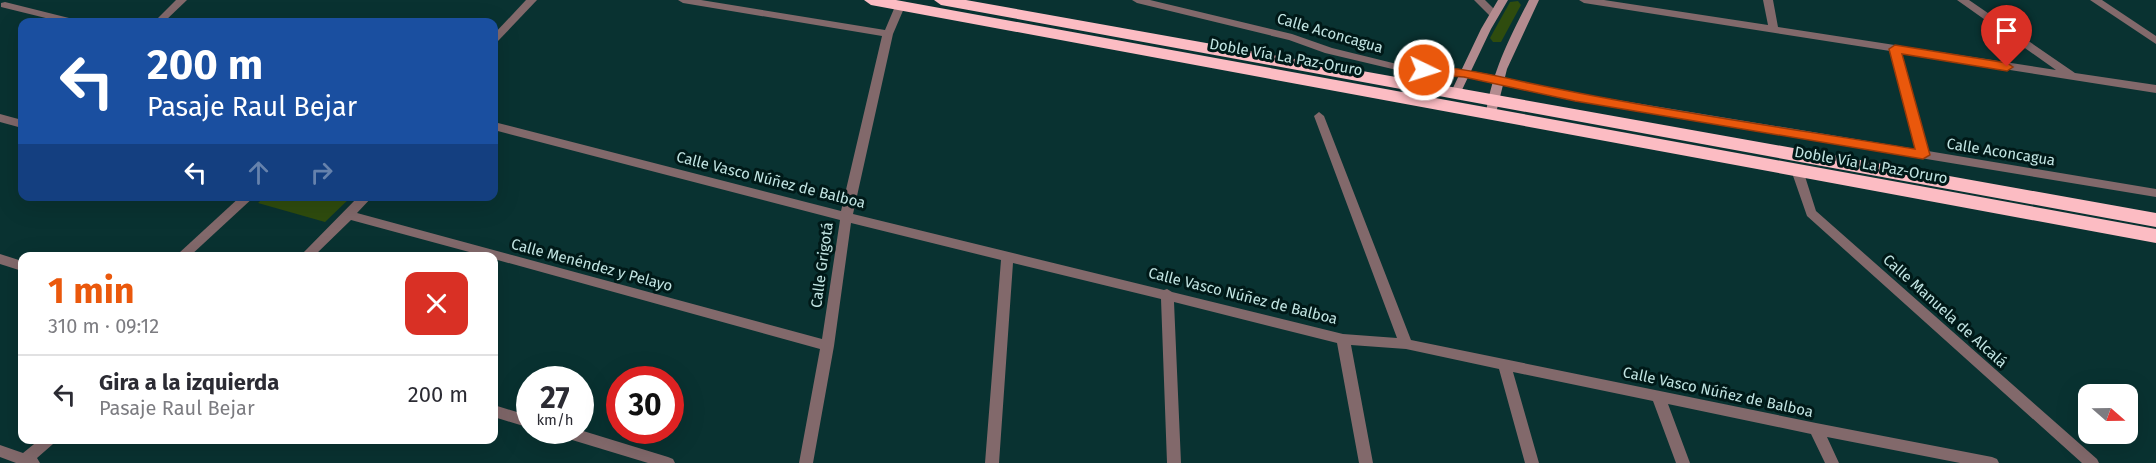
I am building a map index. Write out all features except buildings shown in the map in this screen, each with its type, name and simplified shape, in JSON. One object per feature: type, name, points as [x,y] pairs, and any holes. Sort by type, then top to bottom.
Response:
[{"type":"highway","name":"Doble Vía La Paz-Oruro","points":[[871,0],[2156,220]]},
{"type":"highway","name":"Doble Vía La Paz-Oruro","points":[[941,0],[1456,92],[1492,106],[1797,170],[2156,236]]},
{"type":"street","points":[[163,18],[182,0]]},
{"type":"street","points":[[498,35],[532,0]]},
{"type":"street","points":[[683,0],[888,34]]},
{"type":"street","name":"Calle Aconcagua","points":[[1137,0],[1292,37],[1329,51],[1405,69],[1464,74],[1575,97],[2156,193]]},
{"type":"street","points":[[1479,0],[1494,14]]},
{"type":"street","points":[[1456,92],[1503,0]]},
{"type":"street","points":[[1584,0],[2156,89]]},
{"type":"street","points":[[1768,0],[1774,30]]},
{"type":"street","points":[[1962,0],[2075,77]]},
{"type":"street","points":[[2095,0],[2156,41]]},
{"type":"street","points":[[1492,106],[1507,55],[1530,1]]},
{"type":"street","points":[[5,5],[57,18]]},
{"type":"street","name":"Calle Grigotá","points":[[806,463],[827,346],[846,217],[888,34],[900,6]]},
{"type":"street","points":[[1895,49],[1923,155]]},
{"type":"street","points":[[1319,116],[1406,344]]},
{"type":"street","points":[[0,118],[18,123]]},
{"type":"street","name":"Calle Vasco Núñez de Balboa","points":[[498,127],[846,217],[1343,339],[1406,344],[1992,463]]},
{"type":"street","name":"Calle Manuela de Alcalá","points":[[1797,170],[1811,213],[2092,463]]},
{"type":"street","points":[[187,252],[244,201]]},
{"type":"street","points":[[311,252],[362,201]]},
{"type":"street","name":"Calle Menéndez y Pelayo","points":[[349,215],[484,252]]},
{"type":"street","points":[[992,463],[1006,255]]},
{"type":"street","name":"Calle Menéndez y Pelayo","points":[[498,256],[827,346]]},
{"type":"street","points":[[0,259],[18,265]]},
{"type":"street","points":[[1167,294],[1174,463]]},
{"type":"street","points":[[1343,339],[1366,463]]},
{"type":"street","points":[[1504,364],[1532,463]]},
{"type":"street","points":[[1658,395],[1683,463]]},
{"type":"street","points":[[498,412],[516,418]]},
{"type":"street","points":[[1816,429],[1832,463]]},
{"type":"street","points":[[594,441],[668,463]]},
{"type":"street","points":[[0,451],[29,462],[45,444]]},
{"type":"green space","points":[[1518,1],[1521,5],[1501,42],[1493,42],[1490,38],[1510,2]]},
{"type":"green space","points":[[260,201],[347,201],[325,222],[258,203]]},
{"type":"route","points":[[1424,70],[1464,74],[1575,97],[1923,155],[1895,49],[2007,67]]}]
